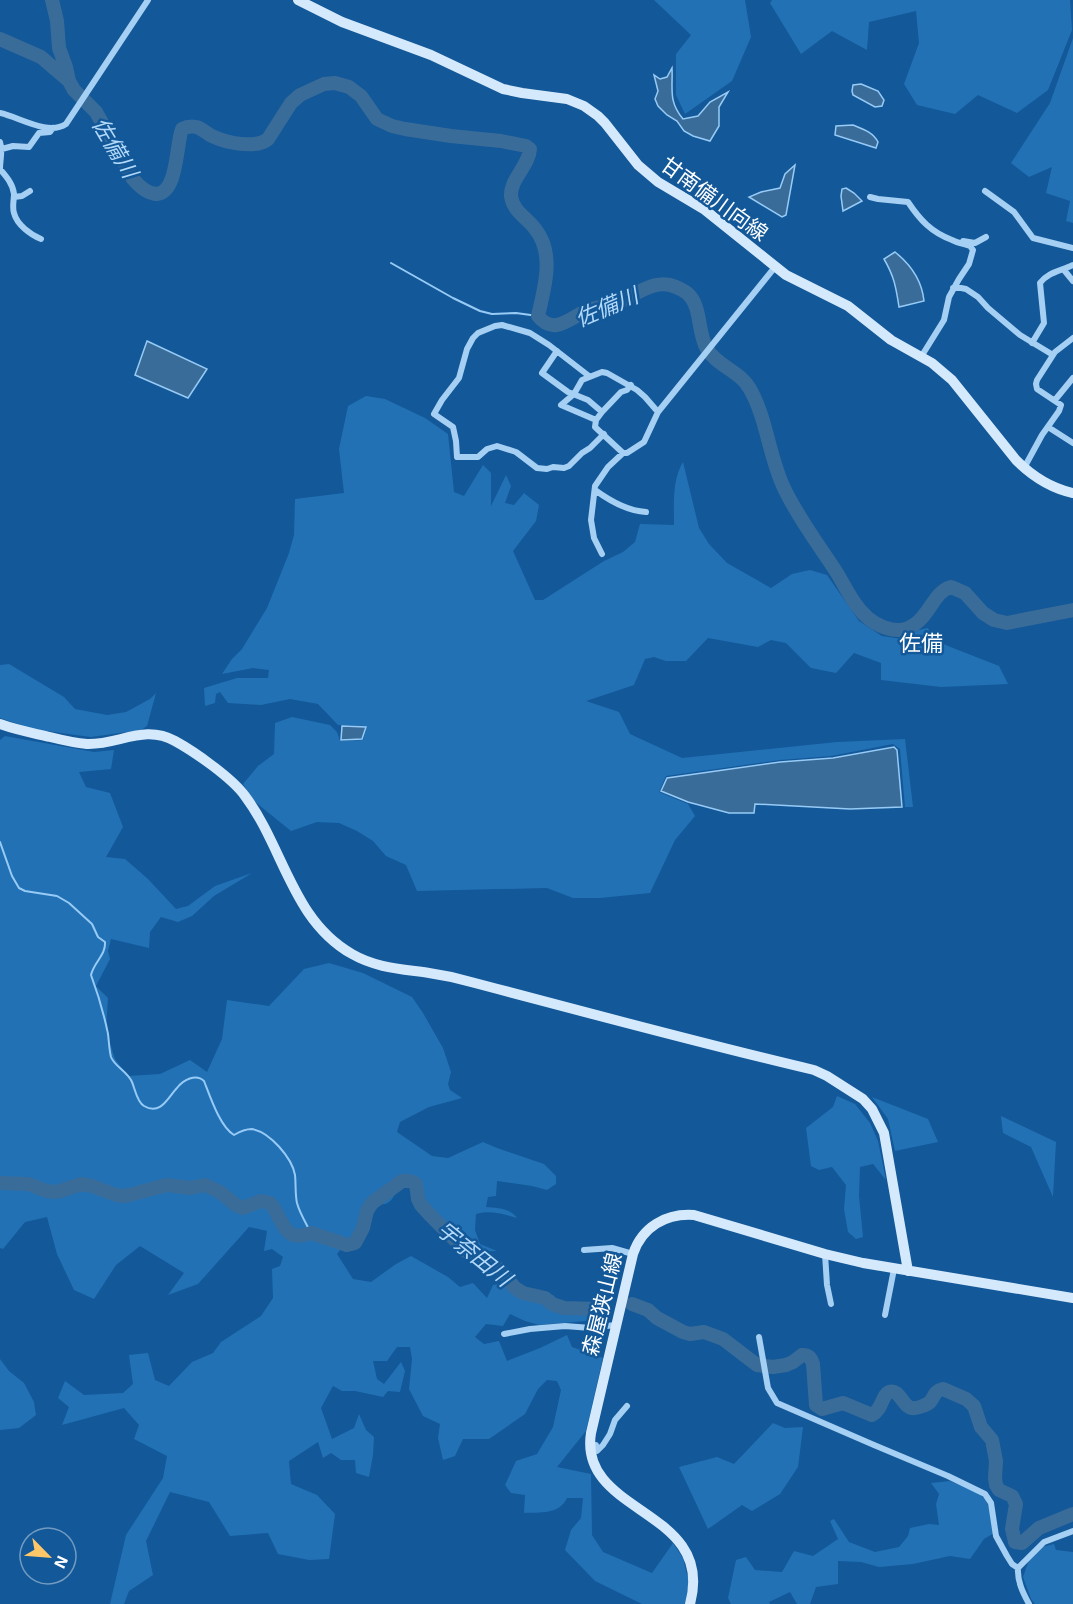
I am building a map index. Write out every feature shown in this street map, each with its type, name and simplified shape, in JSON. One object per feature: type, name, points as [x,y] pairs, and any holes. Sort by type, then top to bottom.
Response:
[{"type":"main road","name":"甘南備川向線","points":[[298,0],[342,22],[414,48],[503,89],[567,99],[584,106],[605,123],[648,174],[705,210],[775,267],[801,283],[848,306],[891,340],[940,369],[952,380],[1024,468],[1044,483],[1073,493]]},
{"type":"main road","points":[[0,724],[62,740],[88,744],[99,744],[134,735],[154,735],[173,740],[186,748],[225,776],[244,794],[311,919],[328,938],[362,960],[382,967],[469,981],[550,1004],[814,1070],[827,1076],[863,1099],[872,1109],[884,1132],[908,1272]]},
{"type":"main road","name":"森屋狭山線","points":[[690,1604],[693,1572],[684,1548],[667,1528],[611,1489],[595,1468],[591,1456],[590,1438],[633,1254],[642,1235],[652,1226],[666,1218],[688,1215],[825,1254],[894,1269],[1073,1298]]},
{"type":"street","points":[[0,113],[46,128],[60,128],[66,124],[148,0]]},
{"type":"street","points":[[2,149],[13,146],[28,147],[36,135],[41,132],[50,132],[53,128]]},
{"type":"street","points":[[0,142],[2,149],[0,169],[8,177],[12,186],[14,213],[18,221],[41,239]]},
{"type":"street","points":[[14,197],[22,196],[30,191]]},
{"type":"street","points":[[985,191],[1014,212],[1033,238],[1073,248]]},
{"type":"street","points":[[870,197],[908,202],[928,227],[951,240],[970,246],[973,250],[969,264],[949,297],[944,320],[921,357]]},
{"type":"street","points":[[960,243],[961,241],[975,243],[986,237]]},
{"type":"street","points":[[1032,343],[1044,322],[1040,283],[1048,274],[1073,265]]},
{"type":"street","points":[[602,554],[594,538],[591,520],[595,486],[608,466],[623,453],[627,453],[644,442],[658,412],[775,267]]},
{"type":"street","points":[[1064,270],[1073,281]]},
{"type":"street","points":[[953,288],[966,289],[978,297],[1020,335],[1053,355]]},
{"type":"street","points":[[589,376],[530,333],[495,326],[478,333],[473,338],[467,349],[459,378],[434,414],[453,427],[456,458],[478,457],[487,449],[497,446],[516,452],[537,468],[569,466],[604,434]]},
{"type":"street","points":[[1024,468],[1061,405],[1037,388],[1036,384],[1053,355],[1073,338]]},
{"type":"street","points":[[557,351],[542,373],[568,392],[588,400],[602,412]]},
{"type":"street","points":[[596,420],[561,405],[574,394],[582,380],[602,372],[631,385],[645,396],[658,412]]},
{"type":"street","points":[[1055,400],[1073,378]]},
{"type":"street","points":[[623,453],[595,427],[596,420],[602,412],[631,385]]},
{"type":"street","points":[[1048,427],[1073,443]]},
{"type":"street","points":[[595,490],[626,508],[646,513]]},
{"type":"street","points":[[584,1250],[612,1248],[633,1254]]},
{"type":"street","points":[[825,1254],[826,1285],[831,1304]]},
{"type":"street","points":[[885,1315],[894,1269]]},
{"type":"street","points":[[504,1334],[565,1326],[591,1328],[615,1325]]},
{"type":"street","points":[[759,1336],[768,1388],[777,1403],[985,1494],[991,1503],[996,1536],[1006,1556],[1018,1568]]},
{"type":"street","points":[[590,1438],[596,1439],[597,1452],[610,1434],[615,1420],[627,1406]]},
{"type":"street","points":[[1029,1604],[1022,1592],[1017,1574],[1018,1568],[1044,1542],[1073,1532]]},
{"type":"shaded area","points":[[654,0],[745,0],[751,37],[732,81],[685,114],[676,95],[676,54],[691,35]]},
{"type":"shaded area","points":[[772,0],[1070,0],[1072,30],[1048,90],[1017,113],[978,95],[955,114],[917,105],[904,84],[919,43],[916,11],[869,22],[867,50],[832,31],[801,54],[770,3]]},
{"type":"shaded area","points":[[1073,38],[1073,223],[1066,221],[1070,201],[1046,193],[1052,167],[1029,177],[1011,163],[1050,103]]},
{"type":"shaded area","points":[[672,68],[673,100],[683,119],[698,116],[710,102],[728,92],[719,107],[719,126],[710,141],[684,131],[677,121],[658,106],[655,99],[658,91],[654,75],[660,79],[667,77]]},
{"type":"shaded area","points":[[861,84],[878,91],[884,100],[882,106],[875,107],[853,95],[853,85]]},
{"type":"shaded area","points":[[853,125],[873,136],[878,142],[876,148],[835,135],[836,126]]},
{"type":"shaded area","points":[[795,165],[786,215],[782,217],[749,197],[780,188],[785,174]]},
{"type":"shaded area","points":[[846,188],[862,201],[843,211],[841,196],[842,189]]},
{"type":"shaded area","points":[[895,252],[914,274],[921,287],[924,301],[899,307],[894,282],[884,259]]},
{"type":"shaded area","points":[[147,341],[207,369],[188,398],[135,375]]},
{"type":"shaded area","points":[[366,396],[385,399],[425,418],[448,434],[454,492],[464,496],[483,465],[491,473],[491,506],[506,475],[511,486],[505,503],[514,505],[524,493],[539,505],[536,521],[513,551],[535,600],[543,600],[604,561],[623,552],[635,542],[640,524],[674,525],[675,484],[683,462],[699,528],[709,544],[727,563],[771,588],[792,574],[810,570],[827,575],[859,621],[882,636],[902,639],[928,628],[932,638],[999,666],[1008,684],[941,687],[881,680],[881,663],[854,653],[836,673],[811,668],[786,643],[771,640],[758,647],[708,638],[686,661],[666,661],[654,657],[645,659],[634,685],[586,701],[619,712],[630,734],[682,758],[837,742],[905,739],[913,807],[905,807],[900,749],[893,744],[831,756],[780,760],[666,776],[659,792],[688,804],[695,816],[675,840],[650,893],[573,898],[547,888],[417,891],[406,865],[386,856],[373,841],[357,831],[339,823],[317,822],[291,831],[254,801],[243,784],[258,766],[274,754],[275,723],[292,717],[330,725],[337,732],[340,741],[363,740],[367,726],[338,725],[318,704],[290,699],[261,705],[228,703],[220,692],[216,694],[215,703],[205,706],[204,688],[237,678],[268,678],[269,670],[253,668],[222,674],[242,649],[267,608],[294,535],[295,499],[344,493],[339,449],[348,406]]},
{"type":"shaded area","points":[[9,664],[64,697],[75,709],[107,715],[126,712],[150,699],[156,693],[147,726],[141,730],[91,737],[32,729],[0,718],[0,665]]},
{"type":"shaded area","points":[[342,726],[366,727],[362,739],[341,740]]},
{"type":"shaded area","points":[[5,736],[94,752],[114,750],[111,769],[79,772],[86,787],[110,793],[123,827],[106,857],[125,859],[148,879],[176,909],[188,906],[215,886],[252,873],[214,896],[192,916],[178,922],[161,917],[150,932],[149,948],[111,939],[108,951],[110,959],[96,986],[108,998],[106,1031],[115,1059],[128,1076],[160,1074],[190,1060],[207,1072],[222,1039],[227,1000],[269,1006],[304,969],[329,963],[363,973],[412,997],[443,1048],[451,1072],[448,1084],[450,1090],[462,1098],[429,1107],[400,1122],[397,1132],[432,1156],[448,1158],[483,1142],[544,1164],[556,1176],[556,1184],[547,1190],[497,1181],[496,1196],[488,1197],[486,1207],[507,1210],[517,1218],[491,1212],[476,1214],[475,1230],[480,1244],[497,1251],[474,1252],[458,1244],[429,1217],[414,1190],[399,1183],[390,1201],[383,1204],[371,1204],[368,1229],[363,1237],[346,1242],[337,1254],[353,1279],[371,1282],[411,1256],[448,1277],[460,1287],[473,1283],[487,1298],[493,1285],[512,1282],[531,1292],[553,1295],[570,1308],[597,1308],[612,1312],[609,1319],[539,1325],[510,1314],[503,1326],[486,1324],[475,1337],[484,1344],[499,1341],[507,1361],[567,1335],[572,1347],[603,1358],[586,1431],[557,1467],[591,1474],[592,1535],[603,1552],[652,1573],[673,1543],[683,1558],[689,1583],[685,1604],[642,1604],[595,1581],[565,1550],[571,1530],[581,1518],[583,1498],[567,1498],[559,1507],[548,1512],[524,1513],[525,1495],[511,1493],[505,1485],[516,1461],[537,1454],[553,1427],[561,1390],[557,1381],[547,1380],[538,1389],[525,1414],[489,1439],[463,1439],[455,1456],[443,1460],[438,1438],[440,1424],[423,1416],[409,1389],[412,1359],[410,1347],[397,1347],[387,1361],[373,1361],[377,1379],[384,1384],[401,1362],[405,1371],[400,1392],[388,1391],[383,1397],[355,1391],[342,1391],[333,1386],[321,1408],[332,1439],[354,1428],[359,1414],[366,1430],[374,1437],[369,1477],[356,1473],[355,1460],[341,1460],[331,1453],[323,1458],[318,1442],[289,1461],[291,1484],[317,1495],[335,1514],[329,1559],[309,1560],[278,1554],[268,1533],[230,1536],[209,1502],[170,1492],[146,1541],[153,1575],[129,1591],[124,1604],[110,1604],[126,1535],[163,1478],[167,1456],[134,1439],[139,1425],[124,1408],[62,1425],[69,1407],[58,1398],[65,1381],[84,1395],[123,1393],[133,1384],[129,1355],[148,1353],[155,1380],[169,1386],[192,1362],[213,1353],[221,1342],[261,1316],[273,1298],[272,1269],[280,1266],[283,1257],[272,1249],[264,1251],[267,1231],[249,1227],[198,1284],[168,1295],[184,1273],[140,1246],[116,1265],[94,1299],[74,1290],[57,1254],[47,1217],[25,1222],[3,1249],[0,1248],[0,740]]},
{"type":"shaded area","points":[[894,747],[897,750],[902,807],[850,809],[755,804],[754,813],[729,813],[688,802],[661,791],[667,778],[780,762],[833,758]]},
{"type":"shaded area","points":[[837,1096],[855,1104],[870,1123],[878,1141],[886,1180],[873,1164],[860,1167],[859,1196],[863,1237],[856,1239],[848,1232],[844,1209],[846,1185],[832,1167],[819,1170],[811,1166],[806,1128],[833,1107]]},
{"type":"shaded area","points":[[872,1097],[928,1119],[938,1142],[895,1151],[888,1119]]},
{"type":"shaded area","points":[[1001,1116],[1056,1142],[1053,1197],[1031,1147],[1003,1133]]},
{"type":"shaded area","points":[[0,1359],[9,1371],[24,1383],[34,1402],[36,1415],[19,1428],[0,1430]]},
{"type":"shaded area","points":[[773,1423],[785,1428],[803,1427],[798,1467],[780,1494],[752,1511],[742,1505],[708,1529],[679,1467],[717,1457],[734,1464]]},
{"type":"shaded area","points":[[950,1481],[978,1493],[987,1502],[994,1533],[984,1539],[970,1559],[950,1556],[913,1564],[879,1567],[861,1562],[838,1561],[838,1584],[816,1587],[810,1604],[797,1604],[790,1592],[769,1602],[770,1604],[731,1604],[728,1598],[736,1560],[746,1557],[755,1570],[782,1572],[794,1551],[813,1556],[838,1539],[830,1521],[834,1519],[849,1542],[875,1552],[899,1547],[908,1536],[910,1528],[929,1524],[939,1525],[936,1504],[939,1494],[931,1483]]},
{"type":"shaded area","points":[[1054,1544],[1056,1550],[1073,1552],[1073,1604],[1035,1604],[1023,1577],[1029,1560],[1042,1547]]},
{"type":"waterway","name":"佐備川","points":[[52,0],[57,21],[59,48],[69,81],[74,90],[96,112],[133,179],[150,193],[157,194],[169,185],[173,177],[182,129],[198,128],[212,136],[233,143],[263,142],[268,139],[291,103],[300,95],[324,84],[335,83],[349,87],[361,96],[377,119],[392,126],[526,146],[530,149],[529,155],[513,184],[511,196],[518,211],[536,230],[545,250],[546,272],[538,316],[550,325],[562,324],[586,311],[621,301],[655,285],[669,285],[688,294],[698,313],[707,349],[750,389],[756,401],[779,476],[802,521],[854,602],[868,618],[892,630],[910,627],[924,616],[944,590],[951,587],[965,593],[983,613],[994,620],[1007,623],[1073,610]]},
{"type":"waterway","points":[[0,39],[41,57],[69,81]]},
{"type":"waterway","points":[[391,263],[480,311],[492,314],[516,313],[538,316]]},
{"type":"waterway","points":[[0,842],[12,876],[19,888],[57,896],[69,903],[92,924],[98,937],[105,942],[104,951],[91,975],[105,1019],[111,1057],[130,1078],[142,1104],[155,1109],[164,1104],[186,1080],[197,1078],[204,1081],[216,1111],[229,1131],[234,1135],[250,1129],[259,1131],[273,1140],[290,1161],[295,1175],[298,1207],[311,1233]]},
{"type":"waterway","name":"宇奈田川","points":[[0,1183],[28,1184],[57,1192],[81,1184],[125,1196],[167,1185],[190,1188],[205,1185],[243,1208],[261,1201],[270,1203],[289,1233],[301,1236],[311,1233],[347,1245],[355,1243],[372,1203],[402,1181],[410,1181],[416,1184],[418,1199],[430,1215],[467,1252],[492,1263],[515,1288],[523,1293],[545,1298],[552,1304],[564,1308],[598,1309],[603,1307]]},
{"type":"waterway","name":"宇奈田川","points":[[632,1304],[648,1310],[657,1318],[683,1332],[690,1334],[704,1332],[723,1339],[757,1365],[773,1367],[786,1365],[802,1355],[808,1356],[813,1364],[816,1405],[822,1409],[843,1403],[872,1415],[878,1410],[887,1394],[892,1391],[912,1408],[929,1403],[936,1392],[943,1389],[966,1399],[974,1406],[981,1427],[992,1440],[996,1461],[996,1485],[999,1490],[1012,1496],[1016,1504],[1012,1529],[1015,1542],[1022,1543],[1039,1528],[1073,1514]]},
{"type":"district","name":"佐備","points":[[921,642]]}]
